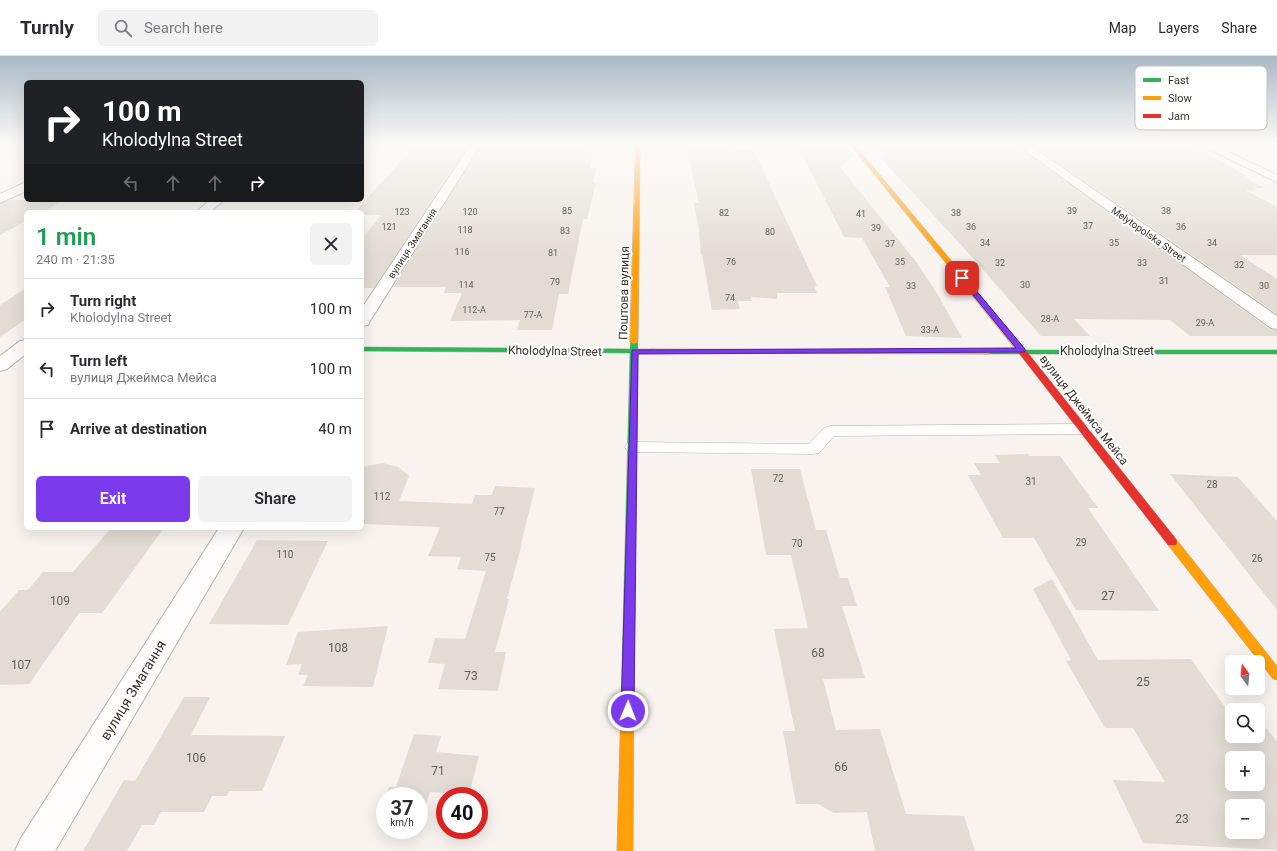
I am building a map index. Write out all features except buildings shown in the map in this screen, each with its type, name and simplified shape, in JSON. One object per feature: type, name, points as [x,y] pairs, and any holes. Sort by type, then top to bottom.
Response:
[{"type":"street","name":"вулиця Змагання","points":[[364,318],[452,181]]},
{"type":"street","name":"Поштова вулиця","points":[[625,851],[637,181]]},
{"type":"street","name":"вулиця Джеймса Мейса","points":[[882,181],[1022,351],[1277,675]]},
{"type":"street","name":"Melytopolska Street","points":[[1074,181],[1277,324]]},
{"type":"street","points":[[0,199],[24,187]]},
{"type":"street","points":[[205,210],[215,202]]},
{"type":"street","points":[[0,348],[24,347]]},
{"type":"street","points":[[0,365],[24,347]]},
{"type":"street","name":"Kholodylna Street","points":[[364,349],[1277,352]]},
{"type":"street","name":"вулиця Змагання","points":[[34,851],[231,530]]},
{"type":"lane","points":[[633,447],[813,449],[830,431],[1084,430]]},
{"type":"traffic: fast","points":[[628,668],[634,342]]},
{"type":"traffic: fast","points":[[364,349],[655,351]]},
{"type":"traffic: fast","points":[[988,352],[1277,352]]},
{"type":"traffic: slow","points":[[634,342],[637,181]]},
{"type":"traffic: slow","points":[[882,181],[1021,350]]},
{"type":"traffic: slow","points":[[655,351],[988,352]]},
{"type":"traffic: slow","points":[[1172,542],[1277,675]]},
{"type":"traffic: slow","points":[[625,851],[628,668]]},
{"type":"traffic: jam","points":[[1021,350],[1172,542]]},
{"type":"route","points":[[628,711],[635,351],[1022,351],[962,278]]}]
